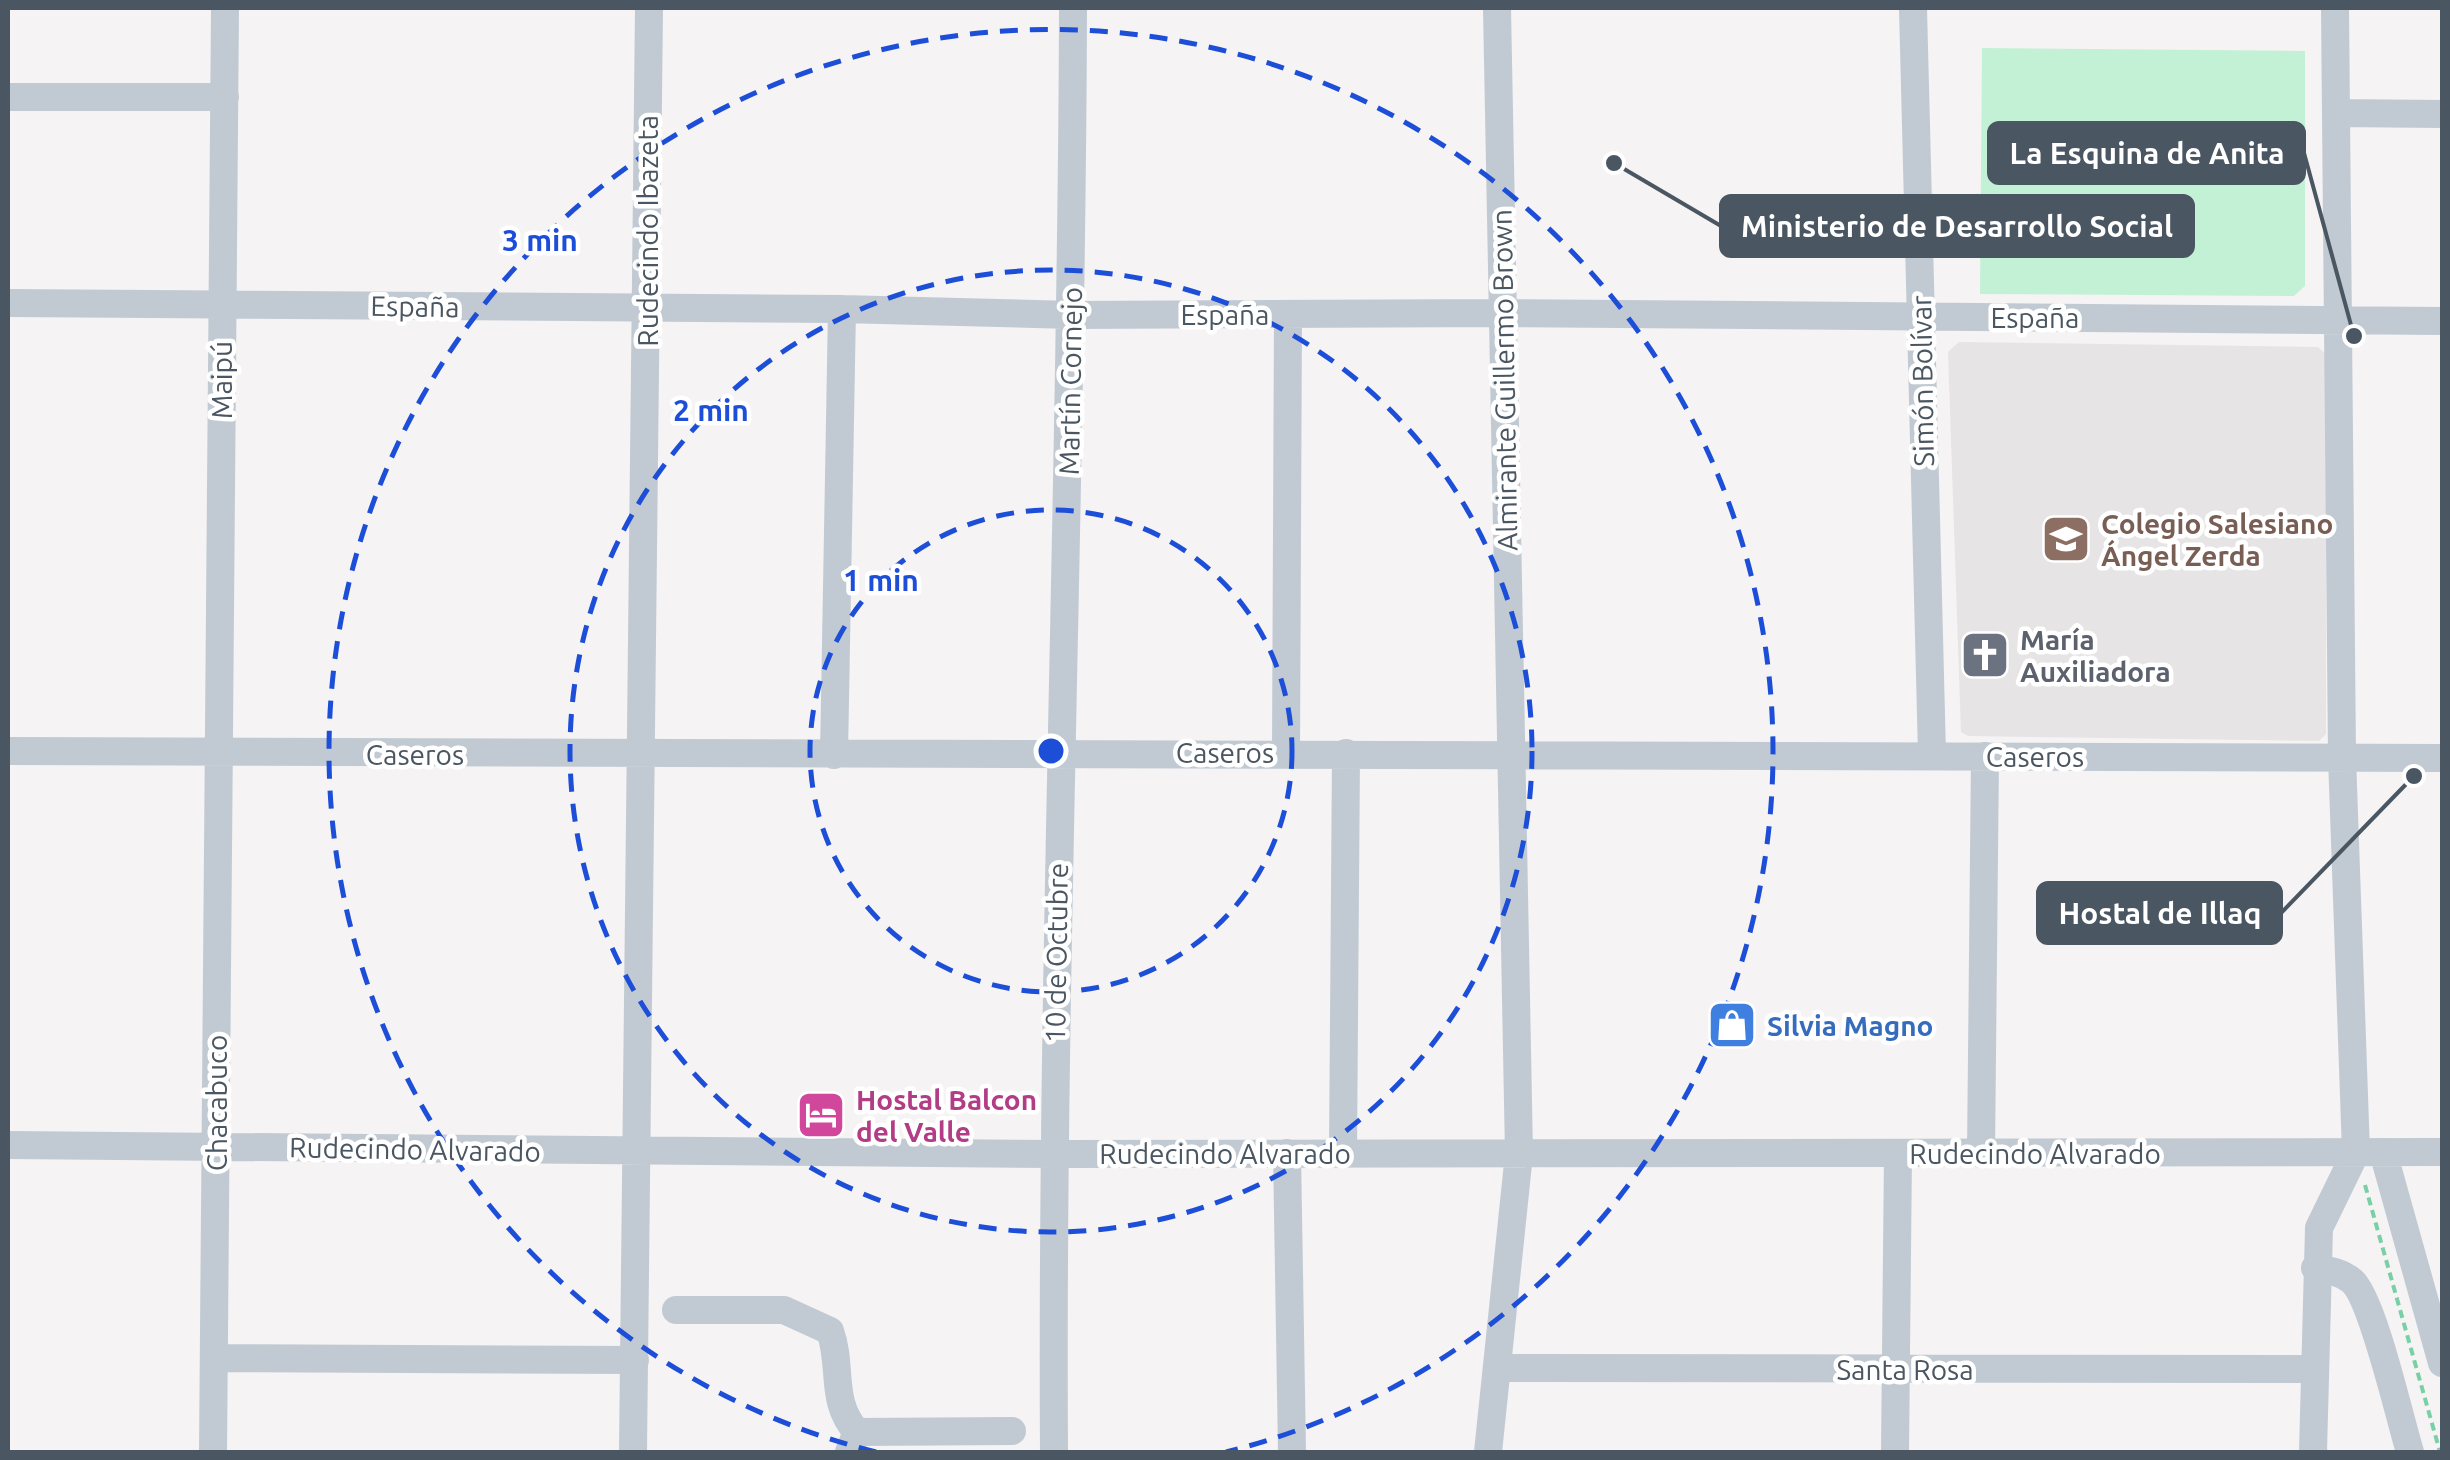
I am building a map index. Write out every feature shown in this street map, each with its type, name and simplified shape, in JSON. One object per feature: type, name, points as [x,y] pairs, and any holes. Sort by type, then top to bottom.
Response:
[{"type":"street","name":"Maipú","points":[[218,753],[225,8]]},
{"type":"street","name":"Rudecindo Ibazeta","points":[[634,1452],[648,8]]},
{"type":"street","name":"Martín Cornejo","points":[[1060,754],[1072,315],[1073,8]]},
{"type":"street","name":"Almirante Guillermo Brown","points":[[1488,1452],[1519,1154],[1497,8]]},
{"type":"street","name":"Simón Bolívar","points":[[1913,8],[1932,754]]},
{"type":"street","points":[[2335,8],[2342,756],[2370,1152],[2442,1363]]},
{"type":"street","points":[[8,97],[225,97]]},
{"type":"street","points":[[2337,113],[2442,114]]},
{"type":"street","name":"España","points":[[8,303],[842,309],[1072,315],[1503,312],[2442,320]]},
{"type":"street","points":[[834,755],[842,309]]},
{"type":"street","points":[[1286,752],[1288,314]]},
{"type":"street","name":"Caseros","points":[[8,751],[640,755],[1511,752],[2442,758]]},
{"type":"street","name":"Chacabuco","points":[[213,1452],[218,753]]},
{"type":"street","name":"10 de Octubre","points":[[1054,1452],[1052,1154],[1060,754]]},
{"type":"street","points":[[1342,1153],[1346,754]]},
{"type":"street","points":[[1980,1154],[1985,756]]},
{"type":"street","name":"Rudecindo Alvarado","points":[[8,1146],[1052,1154],[2442,1152]]},
{"type":"street","points":[[2313,1452],[2319,1228],[2370,1152]]},
{"type":"street","points":[[1288,1153],[1292,1452]]},
{"type":"street","points":[[1895,1452],[1898,1154]]},
{"type":"street","points":[[2315,1268],[2334,1270],[2354,1283],[2366,1307],[2410,1452]]},
{"type":"street","points":[[676,1310],[784,1310],[830,1330],[837,1396],[853,1442],[1012,1431]]},
{"type":"street","points":[[215,1358],[635,1360]]},
{"type":"street","name":"Santa Rosa","points":[[1497,1368],[2313,1369]]},
{"type":"path","points":[[2370,1152],[2440,1452]]},
{"type":"shaded area","points":[[1959,342],[2318,347],[2326,354],[2326,734],[2319,741],[1968,736],[1961,732],[1948,352]]},
{"type":"green space","points":[[1982,48],[2305,51],[2305,286],[2294,296],[1980,294]]},
{"type":"place","name":"Ministerio de Desarrollo Social","points":[[1614,163]]},
{"type":"place","name":"La Esquina de Anita","points":[[2354,336]]},
{"type":"place","name":"Colegio Salesiano Ángel Zerda","points":[[2066,539]]},
{"type":"place","name":"María Auxiliadora","points":[[1985,655]]},
{"type":"place","name":"Hostal de Illaq","points":[[2414,776]]},
{"type":"place","name":"Silvia Magno","points":[[1732,1025]]},
{"type":"place","name":"Hostal Balcon del Valle","points":[[821,1115]]}]
